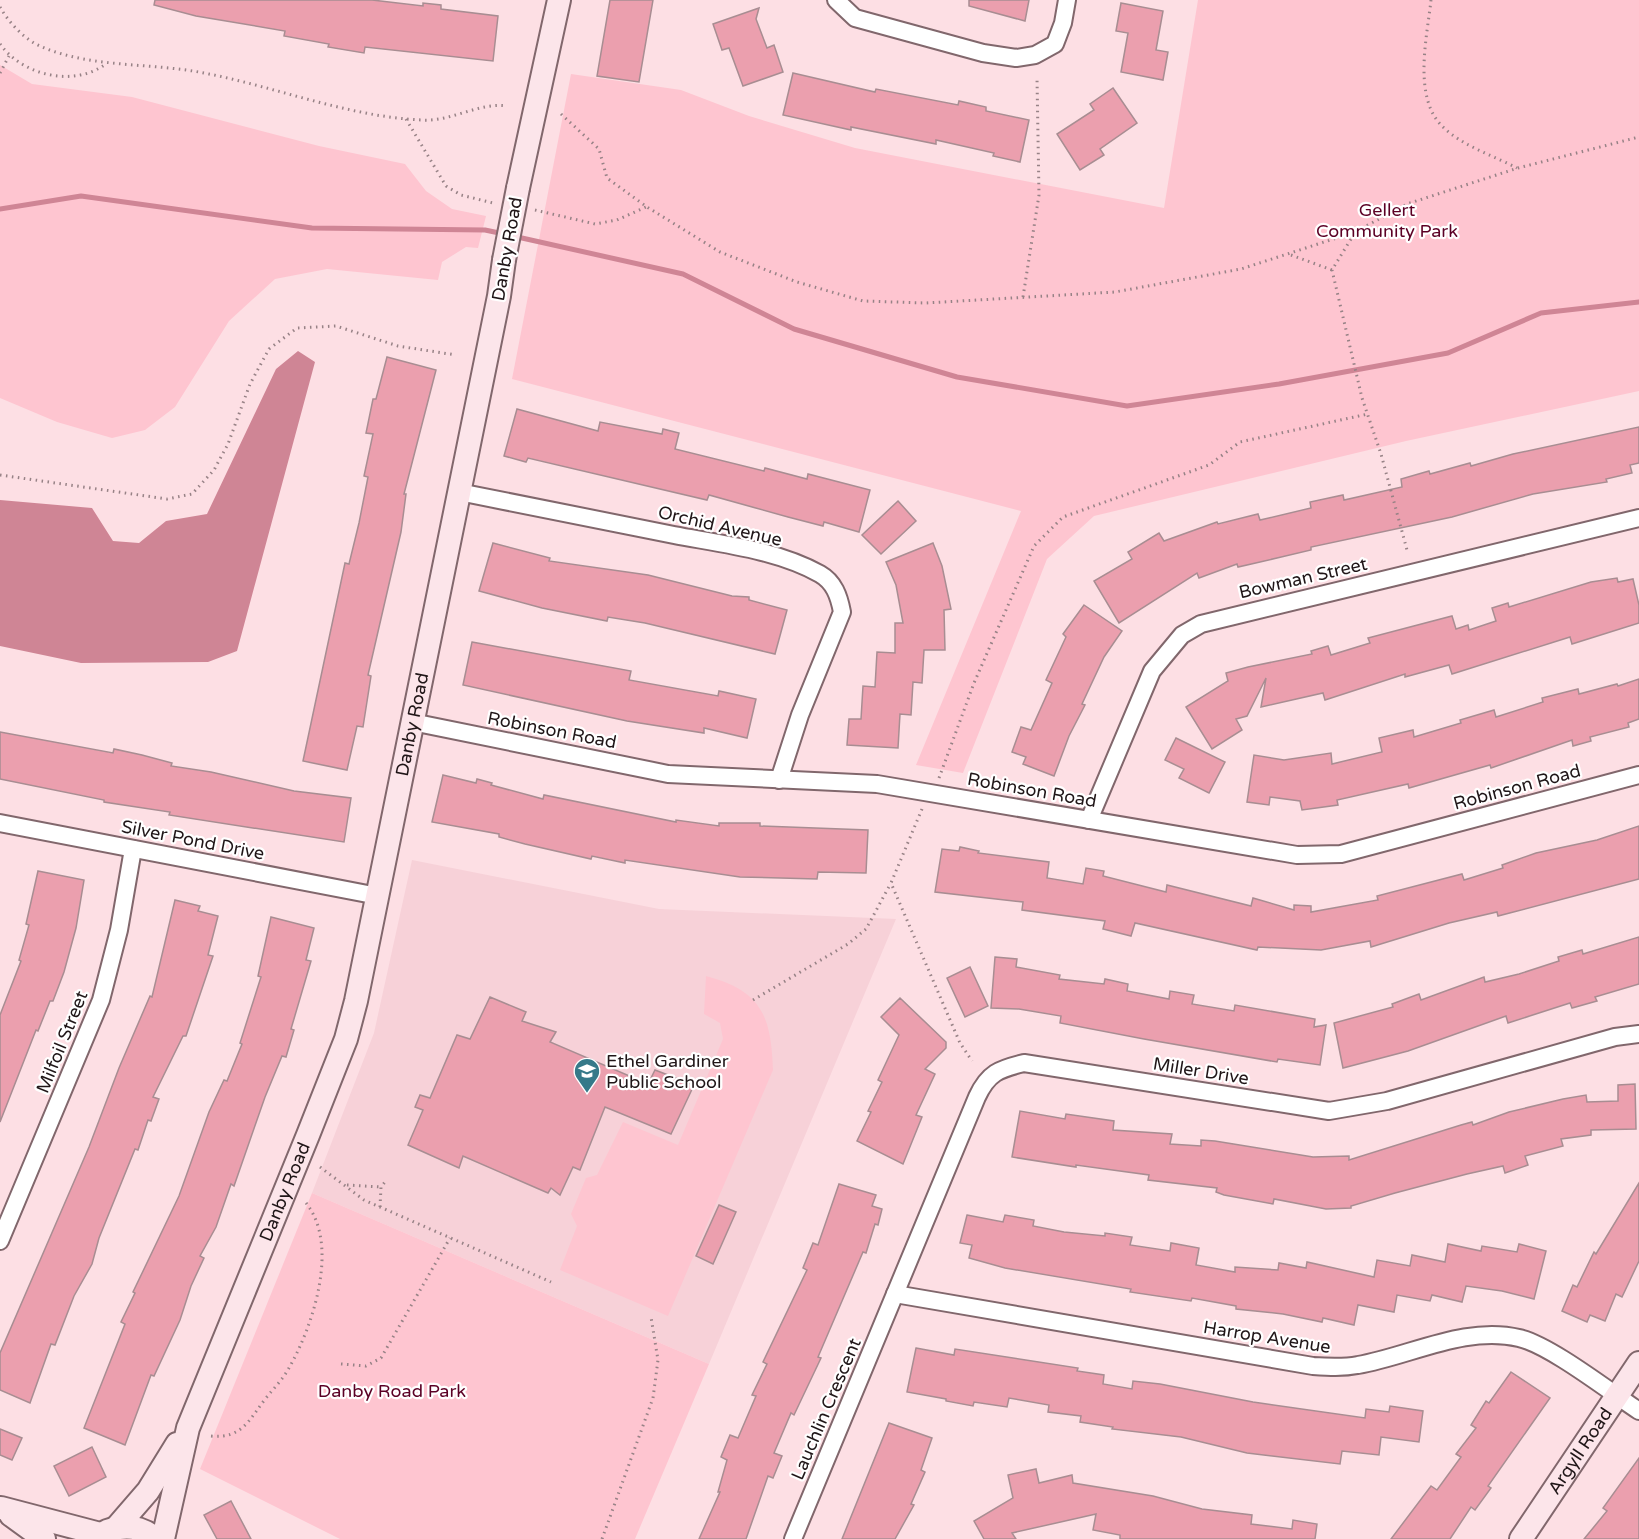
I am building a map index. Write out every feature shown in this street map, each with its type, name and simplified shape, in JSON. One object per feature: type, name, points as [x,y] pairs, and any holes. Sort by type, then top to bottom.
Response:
[{"type":"street","name":"Danby Road","points":[[163,1539],[188,1428],[346,1039],[378,896],[518,188],[559,0]]},
{"type":"street","points":[[836,0],[855,18],[983,53],[1016,58],[1035,55],[1055,44],[1063,23],[1067,0]]},
{"type":"street","name":"Orchid Avenue","points":[[459,492],[745,549],[800,566],[820,574],[831,583],[839,597],[842,612],[800,715],[779,780]]},
{"type":"street","name":"Bowman Street","points":[[1089,820],[1152,671],[1182,635],[1201,624],[1639,518]]},
{"type":"street","name":"Robinson Road","points":[[412,722],[668,774],[877,784],[1297,855],[1329,855],[1639,775]]},
{"type":"street","name":"Silver Pond Drive","points":[[0,823],[378,896]]},
{"type":"street","name":"Milfoil Street","points":[[0,1241],[101,1000],[119,930],[133,849]]},
{"type":"street","name":"Miller Drive","points":[[895,1294],[985,1080],[1004,1067],[1024,1063],[1329,1111],[1387,1101],[1615,1037],[1639,1034]]},
{"type":"street","name":"Harrop Avenue","points":[[895,1294],[1313,1366],[1359,1365],[1473,1336],[1512,1337],[1542,1347],[1639,1412]]},
{"type":"street","name":"Lauchlin Crescent","points":[[793,1539],[895,1294]]},
{"type":"street","name":"Argyll Road","points":[[1521,1539],[1639,1363]]},
{"type":"street","name":"Danby Road","points":[[104,1534],[148,1491],[188,1428]]},
{"type":"street","points":[[1,1508],[104,1534],[139,1529],[156,1539]]},
{"type":"street","points":[[1,1508],[44,1539]]},
{"type":"path","points":[[1431,0],[1425,84],[1430,112],[1445,129],[1518,168]]},
{"type":"path","points":[[0,7],[19,31],[39,46],[66,56],[208,74],[406,119],[447,119],[498,105],[507,106]]},
{"type":"path","points":[[0,44],[9,56],[30,69],[59,77],[94,73],[107,63]]},
{"type":"path","points":[[0,73],[9,56]]},
{"type":"path","points":[[1023,297],[1039,195],[1036,78]]},
{"type":"path","points":[[561,114],[599,149],[607,178],[647,207],[720,252],[797,282],[863,301],[926,303],[1115,292],[1241,269],[1355,232],[1407,204],[1518,168],[1639,137]]},
{"type":"path","points":[[406,119],[446,186],[461,195],[493,203]]},
{"type":"path","points":[[535,210],[595,224],[617,220],[647,207]]},
{"type":"path","points":[[1355,232],[1332,270],[1362,398],[1381,454],[1407,550]]},
{"type":"path","points":[[1290,254],[1332,270]]},
{"type":"path","points":[[0,475],[167,500],[192,494],[214,470],[228,444],[250,384],[269,349],[297,328],[336,326],[398,346],[456,355]]},
{"type":"path","points":[[939,779],[974,683],[1034,546],[1063,517],[1209,465],[1240,442],[1368,414]]},
{"type":"path","points":[[753,1000],[848,944],[866,929],[891,883],[923,807]]},
{"type":"path","points":[[891,883],[960,1043],[972,1061]]},
{"type":"path","points":[[320,1167],[364,1200],[551,1282]]},
{"type":"path","points":[[380,1207],[381,1187],[385,1182]]},
{"type":"path","points":[[345,1185],[381,1187]]},
{"type":"path","points":[[211,1437],[225,1438],[240,1431],[288,1369],[308,1327],[322,1268],[323,1249],[318,1222],[306,1203]]},
{"type":"path","points":[[341,1364],[366,1366],[381,1358],[450,1238]]},
{"type":"path","points":[[602,1539],[653,1398],[658,1360],[651,1317]]},
{"type":"shaded area","points":[[298,351],[315,362],[237,651],[208,662],[81,663],[0,646],[0,500],[92,508],[113,541],[139,543],[166,521],[207,514],[276,369]]},
{"type":"shaded area","name":"Ethel Gardiner Public School","points":[[412,860],[659,909],[896,919],[709,1364],[312,1193],[374,1033]]},
{"type":"green space","name":"Gellert Community Park","points":[[1198,0],[1639,0],[1639,391],[1406,441],[1094,516],[1047,559],[963,773],[916,765],[1021,511],[512,379],[571,74],[681,90],[749,116],[855,148],[1164,208]]},
{"type":"green space","points":[[0,65],[32,84],[132,97],[319,146],[405,164],[426,191],[452,209],[486,216],[478,248],[466,247],[442,262],[438,280],[327,269],[275,279],[229,321],[175,407],[145,430],[112,438],[57,422],[0,398]]},
{"type":"green space","points":[[706,976],[740,989],[760,1008],[770,1035],[773,1070],[668,1316],[560,1270],[577,1226],[571,1214],[586,1178],[597,1175],[623,1122],[678,1145],[723,1039],[720,1023],[704,1014]]},
{"type":"green space","name":"Danby Road Park","points":[[312,1193],[709,1364],[635,1539],[340,1539],[200,1469]]},
{"type":"building","points":[[155,0],[372,0],[423,6],[423,3],[441,5],[441,9],[498,16],[493,61],[365,47],[364,53],[328,47],[329,44],[284,36],[285,31],[196,16],[154,5]]},
{"type":"building","points":[[610,0],[653,0],[639,82],[597,76]]},
{"type":"building","points":[[969,0],[1029,0],[1025,21],[969,6]]},
{"type":"building","points":[[1121,3],[1163,11],[1156,50],[1168,52],[1163,80],[1121,72],[1128,33],[1116,31]]},
{"type":"building","points":[[759,8],[756,19],[767,48],[774,45],[783,72],[743,86],[729,48],[722,50],[713,24]]},
{"type":"building","points":[[793,73],[875,92],[876,89],[958,105],[959,101],[986,107],[986,111],[1029,120],[1020,162],[993,156],[994,153],[936,140],[936,144],[851,127],[851,130],[783,115]]},
{"type":"building","points":[[1113,88],[1137,123],[1100,149],[1104,155],[1080,170],[1057,134],[1094,110],[1090,104]]},
{"type":"building","points":[[387,357],[436,370],[404,494],[406,494],[401,532],[368,675],[371,676],[363,727],[357,726],[347,770],[303,761],[345,563],[349,564],[359,523],[368,477],[364,476],[373,434],[366,433],[373,399],[376,399]]},
{"type":"building","points":[[517,409],[598,431],[600,422],[662,434],[663,429],[679,433],[675,449],[764,471],[765,468],[807,479],[808,474],[870,490],[859,532],[824,522],[823,526],[709,495],[707,500],[528,458],[526,462],[504,456]]},
{"type":"building","points":[[1639,427],[1639,463],[1630,465],[1632,473],[1606,479],[1607,482],[1533,494],[1452,517],[1311,547],[1311,550],[1238,567],[1237,564],[1199,578],[1197,573],[1119,623],[1094,581],[1132,559],[1128,552],[1159,533],[1164,541],[1217,522],[1218,524],[1258,514],[1260,520],[1311,508],[1310,502],[1343,495],[1344,500],[1402,487],[1401,479],[1429,471],[1430,474],[1470,463],[1471,466],[1513,454]]},
{"type":"building","points":[[898,501],[916,521],[881,554],[862,535]]},
{"type":"building","points":[[493,543],[550,558],[549,561],[648,575],[732,596],[749,597],[749,600],[787,610],[775,654],[645,623],[608,617],[607,621],[542,608],[479,591]]},
{"type":"building","points":[[933,543],[942,566],[951,609],[944,610],[945,650],[924,650],[922,683],[913,682],[911,715],[900,714],[898,748],[847,745],[849,719],[861,719],[863,686],[875,687],[877,652],[895,653],[895,623],[903,623],[896,585],[886,562]]},
{"type":"building","points":[[1617,578],[1618,582],[1633,579],[1639,605],[1639,623],[1572,644],[1570,637],[1452,674],[1449,665],[1405,677],[1405,674],[1325,700],[1323,693],[1261,707],[1266,678],[1247,716],[1236,719],[1242,730],[1212,749],[1186,707],[1228,681],[1226,673],[1312,654],[1311,651],[1328,646],[1331,655],[1370,643],[1368,638],[1452,616],[1456,629],[1468,625],[1469,630],[1496,621],[1492,608],[1508,603],[1509,607],[1591,582]]},
{"type":"building","points":[[1084,605],[1122,631],[1104,657],[1082,704],[1085,705],[1069,736],[1054,776],[1023,764],[1026,757],[1012,752],[1021,727],[1031,730],[1052,683],[1046,680],[1066,637],[1063,634]]},
{"type":"building","points":[[472,642],[631,671],[629,680],[718,696],[719,691],[756,699],[747,738],[704,728],[704,733],[627,721],[463,685]]},
{"type":"building","points":[[1639,679],[1639,719],[1628,723],[1629,727],[1590,737],[1591,741],[1573,746],[1572,740],[1491,768],[1490,765],[1409,788],[1408,784],[1337,800],[1338,805],[1302,810],[1300,801],[1270,797],[1269,805],[1247,802],[1254,755],[1284,760],[1331,753],[1332,764],[1382,752],[1379,738],[1413,730],[1414,737],[1494,710],[1496,717],[1543,702],[1542,698],[1578,689],[1579,694]]},
{"type":"building","points":[[0,732],[113,753],[114,749],[172,763],[171,766],[211,772],[294,791],[351,798],[344,842],[169,815],[170,812],[104,802],[104,800],[0,779]]},
{"type":"building","points":[[1176,738],[1225,762],[1209,793],[1179,778],[1184,769],[1165,760]]},
{"type":"building","points":[[443,775],[476,783],[477,779],[543,799],[544,795],[676,822],[676,820],[719,826],[719,823],[760,823],[760,826],[868,830],[866,873],[818,872],[817,879],[740,877],[625,860],[625,863],[592,856],[591,859],[525,844],[499,837],[499,834],[432,822]]},
{"type":"building","points":[[1639,826],[1639,879],[1498,916],[1497,912],[1449,923],[1371,947],[1370,941],[1321,950],[1258,947],[1257,950],[1135,923],[1131,936],[1103,929],[1105,921],[1022,910],[1023,902],[935,892],[942,849],[959,851],[960,847],[979,851],[978,853],[1049,862],[1047,878],[1083,884],[1086,868],[1104,871],[1103,876],[1166,892],[1167,885],[1251,906],[1253,898],[1294,910],[1294,905],[1311,906],[1311,912],[1378,900],[1377,896],[1462,874],[1464,880],[1503,868],[1502,865],[1536,853],[1597,840]]},
{"type":"building","points":[[38,871],[84,880],[76,928],[64,972],[53,1001],[50,1001],[38,1031],[36,1030],[0,1122],[0,1015],[21,961],[19,960],[29,925],[26,924]]},
{"type":"building","points":[[175,900],[200,906],[198,911],[218,916],[208,955],[213,956],[186,1036],[183,1036],[153,1097],[159,1099],[151,1121],[148,1120],[138,1150],[135,1149],[99,1238],[92,1264],[74,1296],[55,1345],[51,1344],[30,1403],[0,1390],[0,1353],[89,1147],[119,1068],[150,996],[152,997]]},
{"type":"building","points":[[271,917],[314,928],[306,960],[311,961],[291,1029],[294,1030],[286,1057],[282,1056],[265,1097],[234,1186],[231,1184],[216,1227],[200,1256],[204,1258],[191,1286],[180,1320],[154,1376],[151,1375],[125,1445],[84,1428],[125,1324],[121,1322],[135,1293],[133,1292],[179,1196],[209,1112],[224,1080],[227,1081],[242,1044],[240,1043],[261,977],[258,976]]},
{"type":"building","points":[[1639,937],[1639,984],[1595,997],[1597,1001],[1572,1008],[1570,1003],[1508,1023],[1506,1016],[1408,1051],[1343,1068],[1334,1023],[1393,1007],[1392,1004],[1419,994],[1421,1000],[1484,977],[1485,982],[1519,974],[1559,961],[1558,957],[1582,950],[1583,954]]},
{"type":"building","points":[[995,957],[1017,959],[1016,967],[1060,975],[1059,979],[1104,984],[1105,979],[1128,984],[1127,991],[1169,999],[1170,991],[1194,995],[1192,1004],[1234,1011],[1235,1005],[1315,1019],[1314,1027],[1326,1025],[1320,1065],[1278,1059],[1277,1062],[1144,1039],[1060,1023],[1061,1016],[1019,1009],[991,1008]]},
{"type":"building","points":[[970,967],[988,1006],[965,1017],[947,978]]},
{"type":"building","points":[[490,997],[526,1012],[522,1021],[556,1032],[550,1042],[648,1084],[655,1070],[694,1085],[671,1134],[605,1107],[580,1170],[573,1167],[560,1195],[551,1188],[548,1193],[463,1156],[459,1168],[408,1145],[423,1110],[415,1107],[420,1095],[430,1098],[457,1035],[470,1039]]},
{"type":"building","points":[[900,998],[946,1042],[946,1048],[925,1069],[935,1074],[916,1115],[922,1117],[903,1164],[857,1141],[882,1082],[878,1080],[899,1035],[881,1017]]},
{"type":"building","points":[[1635,1084],[1636,1129],[1591,1130],[1591,1135],[1561,1139],[1563,1146],[1525,1156],[1528,1165],[1505,1173],[1503,1166],[1467,1174],[1395,1193],[1351,1206],[1351,1208],[1326,1209],[1274,1199],[1273,1204],[1224,1195],[1216,1192],[1217,1188],[1148,1180],[1149,1175],[1012,1157],[1020,1111],[1065,1119],[1066,1114],[1114,1121],[1113,1130],[1172,1134],[1170,1144],[1201,1146],[1201,1140],[1215,1141],[1313,1157],[1349,1156],[1349,1160],[1461,1125],[1472,1122],[1473,1125],[1509,1112],[1563,1099],[1586,1095],[1587,1102],[1618,1101],[1618,1085]]},
{"type":"building","points":[[1639,1183],[1639,1261],[1622,1297],[1616,1294],[1605,1321],[1590,1315],[1587,1322],[1562,1311],[1573,1285],[1577,1287],[1594,1252],[1596,1254]]},
{"type":"building","points":[[839,1184],[876,1195],[872,1206],[882,1209],[878,1225],[875,1224],[866,1253],[863,1252],[818,1357],[821,1358],[794,1415],[791,1413],[774,1453],[782,1456],[773,1478],[768,1476],[746,1539],[699,1539],[720,1492],[718,1492],[727,1460],[721,1457],[730,1435],[738,1438],[756,1396],[752,1395],[767,1364],[763,1362],[807,1270],[803,1268],[813,1243],[818,1245]]},
{"type":"building","points":[[719,1205],[736,1212],[713,1264],[696,1256]]},
{"type":"building","points":[[967,1215],[1003,1222],[1005,1215],[1034,1220],[1033,1226],[1064,1232],[1105,1236],[1105,1233],[1132,1237],[1130,1245],[1170,1251],[1171,1243],[1199,1248],[1196,1265],[1235,1272],[1235,1267],[1278,1270],[1279,1263],[1306,1268],[1307,1262],[1374,1277],[1377,1260],[1410,1266],[1412,1255],[1445,1262],[1448,1244],[1481,1251],[1482,1246],[1517,1252],[1519,1244],[1546,1251],[1534,1299],[1502,1291],[1466,1286],[1462,1302],[1432,1295],[1430,1301],[1397,1295],[1394,1312],[1358,1305],[1354,1325],[1323,1318],[1322,1322],[1283,1314],[1236,1309],[1236,1306],[1192,1298],[1191,1301],[1130,1292],[1131,1289],[1005,1268],[969,1258],[972,1245],[960,1243]]},
{"type":"building","points":[[916,1348],[954,1355],[955,1349],[1078,1368],[1077,1371],[1104,1375],[1103,1384],[1132,1389],[1133,1381],[1160,1384],[1253,1402],[1365,1418],[1366,1409],[1389,1412],[1390,1406],[1423,1411],[1419,1442],[1381,1437],[1379,1455],[1342,1451],[1340,1464],[1247,1453],[1181,1437],[1112,1429],[1113,1427],[1080,1422],[1081,1416],[1048,1412],[1049,1405],[1009,1398],[1007,1407],[974,1402],[973,1406],[946,1401],[946,1399],[907,1392]]},
{"type":"building","points":[[1511,1372],[1550,1398],[1488,1486],[1491,1488],[1475,1510],[1471,1507],[1450,1539],[1391,1539],[1431,1486],[1437,1490],[1461,1457],[1456,1454],[1476,1428],[1471,1425],[1486,1401],[1489,1403]]},
{"type":"building","points":[[889,1423],[932,1438],[921,1470],[925,1472],[911,1504],[914,1505],[895,1539],[842,1539]]},
{"type":"building","points":[[0,1429],[22,1438],[12,1460],[0,1455]]},
{"type":"building","points":[[92,1447],[106,1477],[69,1496],[54,1466]]},
{"type":"building","points":[[1639,1458],[1639,1539],[1584,1539],[1607,1511],[1603,1508]]},
{"type":"building","points":[[1036,1469],[1039,1483],[1072,1475],[1073,1483],[1153,1496],[1202,1509],[1252,1515],[1251,1524],[1292,1529],[1293,1520],[1317,1524],[1315,1539],[1120,1539],[1120,1535],[1093,1530],[1096,1514],[1012,1533],[1016,1539],[984,1539],[974,1521],[1013,1498],[1008,1475]]},
{"type":"building","points":[[231,1501],[251,1539],[217,1539],[204,1515]]},
{"type":"waterway","points":[[0,209],[81,196],[312,228],[485,230],[504,234]]},
{"type":"waterway","points":[[513,236],[683,274],[794,329],[957,377],[1127,406],[1279,384],[1448,353],[1541,313],[1639,302]]},
{"type":"place","name":"Ethel Gardiner Public School","points":[[587,1094]]}]
